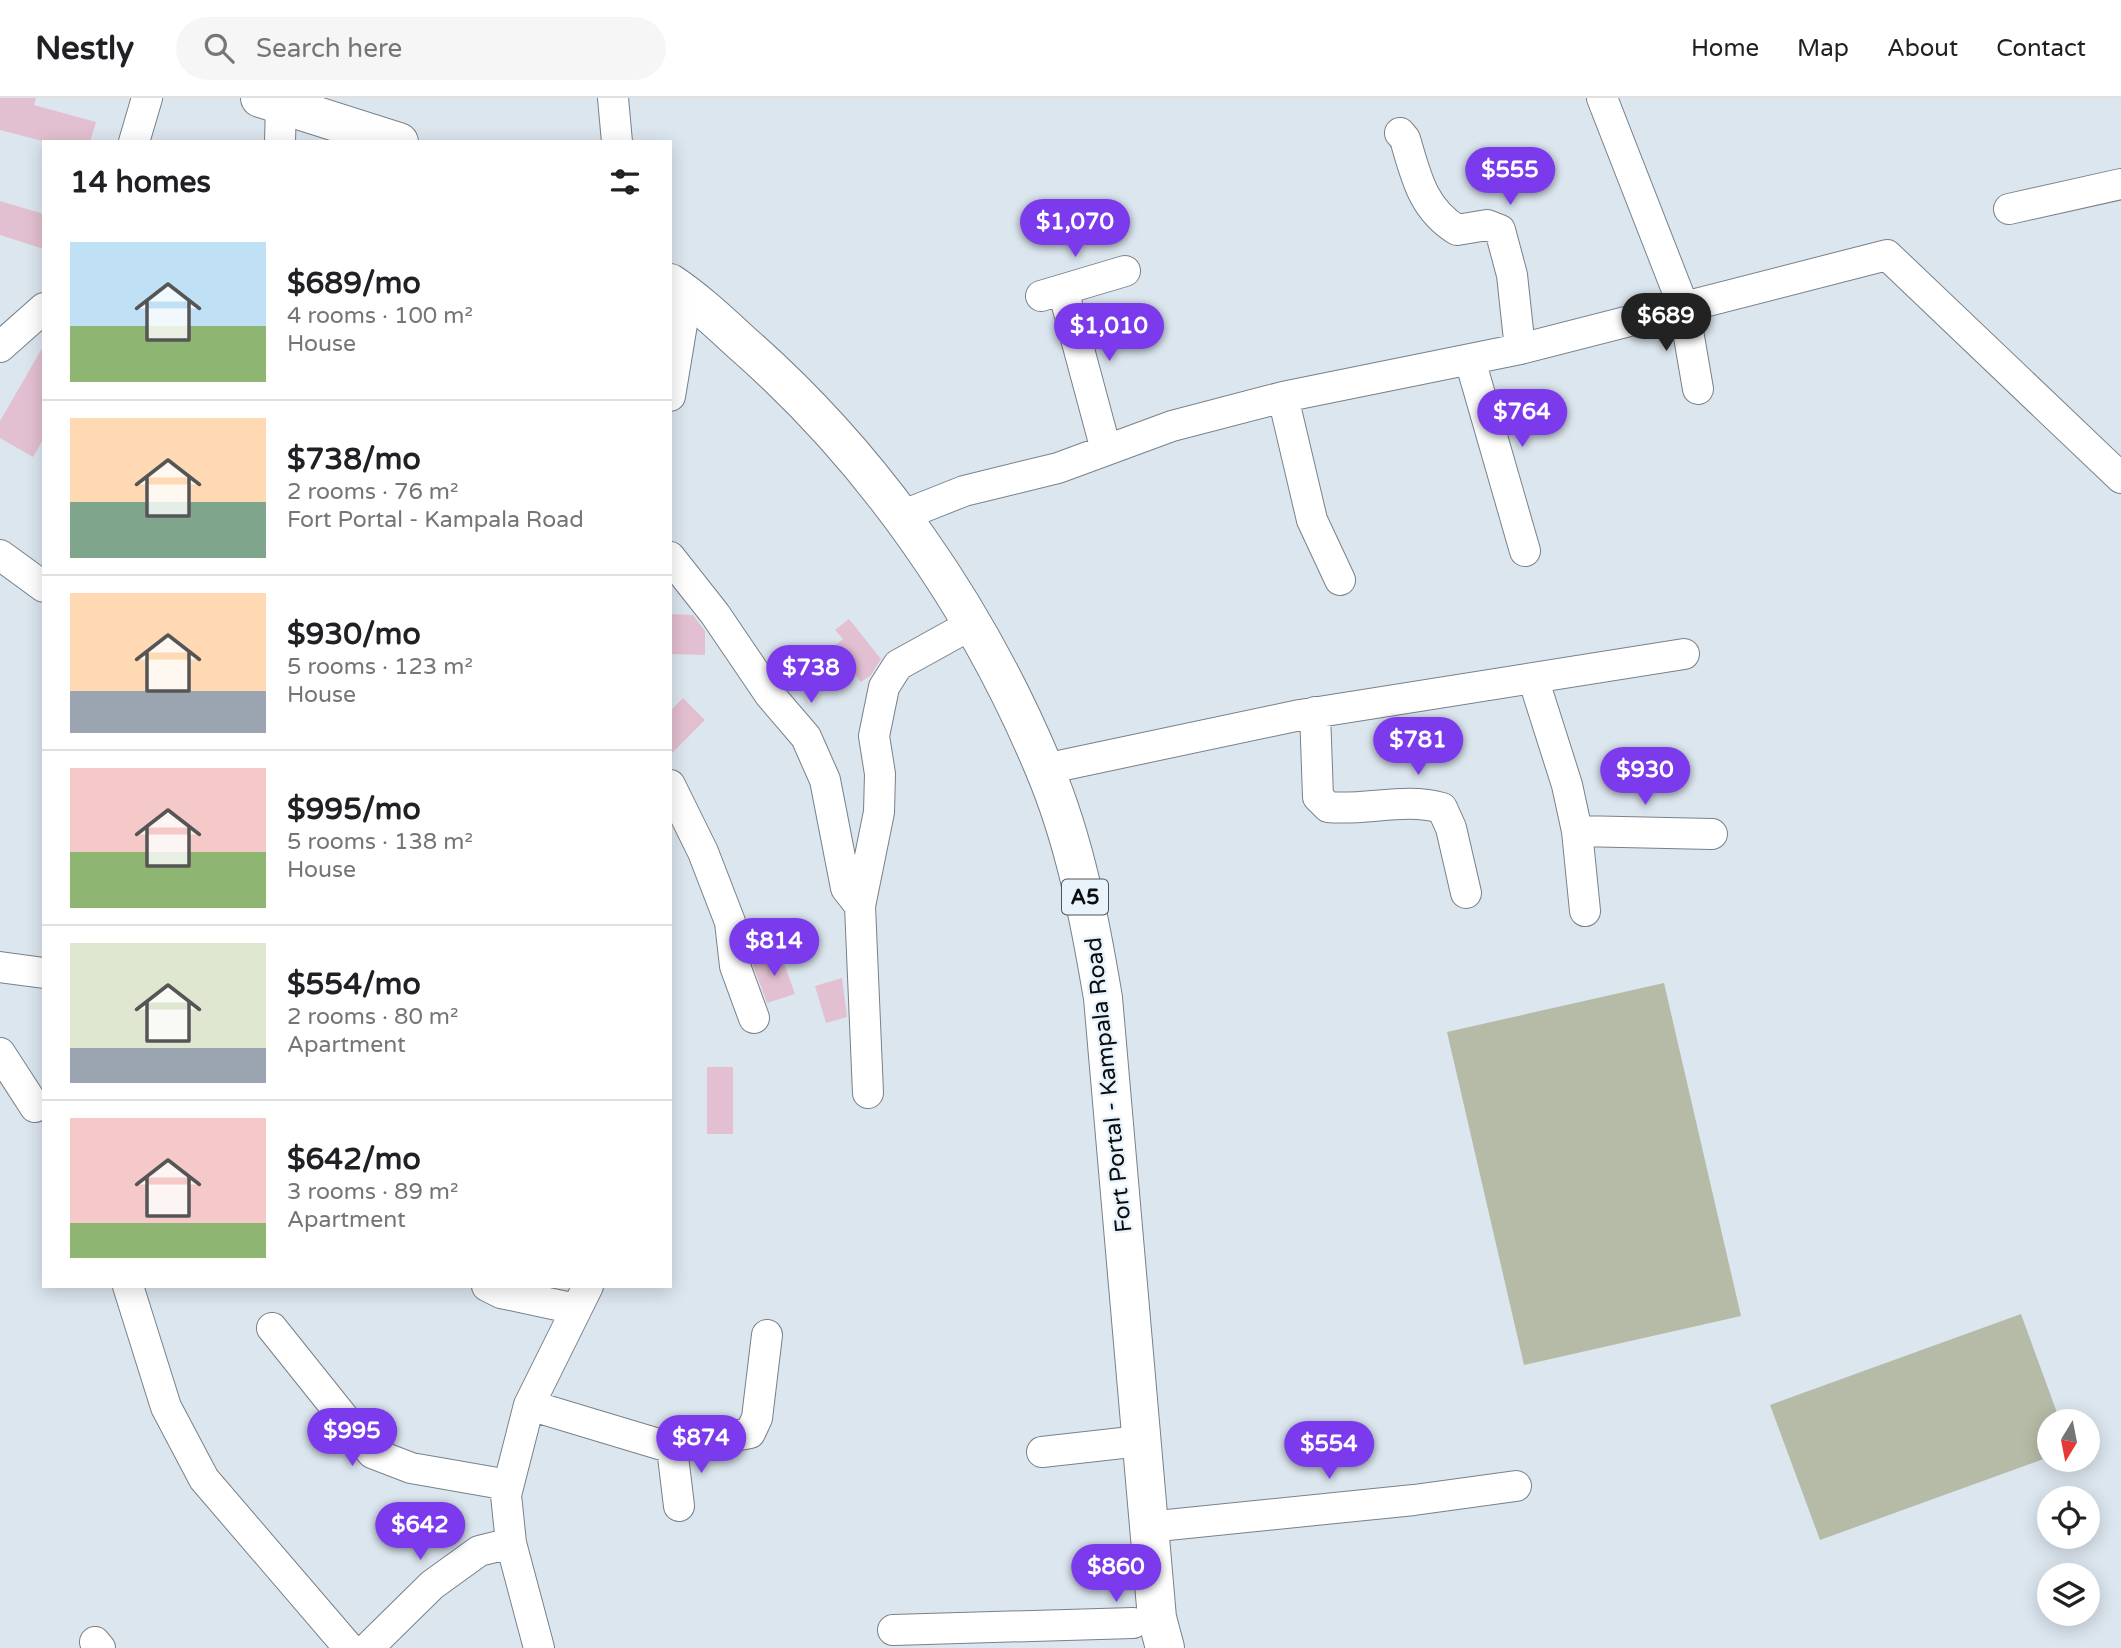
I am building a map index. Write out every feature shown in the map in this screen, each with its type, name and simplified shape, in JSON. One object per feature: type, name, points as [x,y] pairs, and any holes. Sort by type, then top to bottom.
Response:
[{"type":"main road","points":[[271,101],[393,140]]},
{"type":"main road","name":"Fort Portal - Kampala Road","points":[[679,289],[779,375],[847,446],[901,516],[974,623],[1045,769],[1087,903],[1103,999],[1148,1527],[1151,1630]]},
{"type":"street","points":[[135,140],[147,98]]},
{"type":"street","points":[[613,98],[617,140]]},
{"type":"street","points":[[1602,98],[1684,309],[1698,389]]},
{"type":"street","points":[[271,101],[280,140]]},
{"type":"street","points":[[1400,133],[1405,139],[1422,195],[1439,219],[1457,230],[1487,225],[1500,230],[1511,275],[1520,349]]},
{"type":"street","points":[[2009,209],[2121,184]]},
{"type":"street","points":[[901,516],[964,491],[1058,468],[1172,426],[1283,397],[1520,349],[1887,255],[2121,478]]},
{"type":"street","points":[[1106,450],[1052,293],[1125,271]]},
{"type":"street","points":[[672,372],[679,289]]},
{"type":"street","points":[[2,341],[42,310]]},
{"type":"street","points":[[1470,360],[1525,551]]},
{"type":"street","points":[[1283,397],[1312,520],[1340,580]]},
{"type":"street","points":[[0,555],[42,586]]},
{"type":"street","points":[[672,560],[715,614],[769,695],[806,737],[825,780],[846,888],[860,906]]},
{"type":"street","points":[[868,1093],[860,906],[879,812],[880,774],[874,736],[884,687],[898,665],[974,623]]},
{"type":"street","points":[[1045,769],[1315,712],[1684,654]]},
{"type":"street","points":[[1533,678],[1567,785],[1577,831],[1585,911]]},
{"type":"street","points":[[1315,712],[1318,797],[1328,807],[1353,809],[1421,802],[1442,808],[1451,828],[1466,893]]},
{"type":"street","points":[[672,789],[703,852],[730,922],[735,966],[754,1018]]},
{"type":"street","points":[[1577,831],[1713,834]]},
{"type":"street","points":[[0,967],[42,973]]},
{"type":"street","points":[[0,1052],[35,1107]]},
{"type":"street","points":[[129,1288],[166,1407],[204,1479],[367,1647],[432,1585],[479,1551],[511,1544]]},
{"type":"street","points":[[491,1288],[501,1293],[582,1298],[529,1405],[508,1485],[511,1544],[539,1648]]},
{"type":"street","points":[[272,1328],[372,1453],[411,1468],[508,1485]]},
{"type":"street","points":[[529,1405],[672,1448],[750,1433],[757,1418],[767,1335]]},
{"type":"street","points":[[1042,1452],[1140,1441]]},
{"type":"street","points":[[672,1448],[679,1506]]},
{"type":"street","points":[[1148,1527],[1414,1500],[1516,1486]]},
{"type":"street","points":[[893,1630],[1151,1630]]},
{"type":"street","points":[[1114,1648],[1151,1630]]},
{"type":"green space","points":[[1664,983],[1741,1316],[1524,1365],[1447,1032]]},
{"type":"green space","points":[[2021,1314],[2056,1409],[2037,1409],[2037,1461],[1820,1540],[1770,1405]]},
{"type":"building","points":[[0,98],[36,98],[34,105],[96,122],[91,140],[42,141],[0,130]]},
{"type":"building","points":[[0,201],[42,213],[42,248],[0,235]]},
{"type":"building","points":[[42,348],[42,441],[33,457],[0,438],[0,421]]},
{"type":"building","points":[[672,614],[693,615],[705,631],[705,655],[672,654]]},
{"type":"building","points":[[849,619],[881,659],[871,675],[861,682],[833,647],[843,639],[835,630]]},
{"type":"building","points":[[683,698],[705,720],[672,753],[672,709]]},
{"type":"building","points":[[780,952],[795,994],[767,1003],[752,962]]},
{"type":"building","points":[[842,978],[847,1017],[826,1023],[815,986]]},
{"type":"building","points":[[707,1067],[733,1067],[733,1134],[707,1134]]}]
